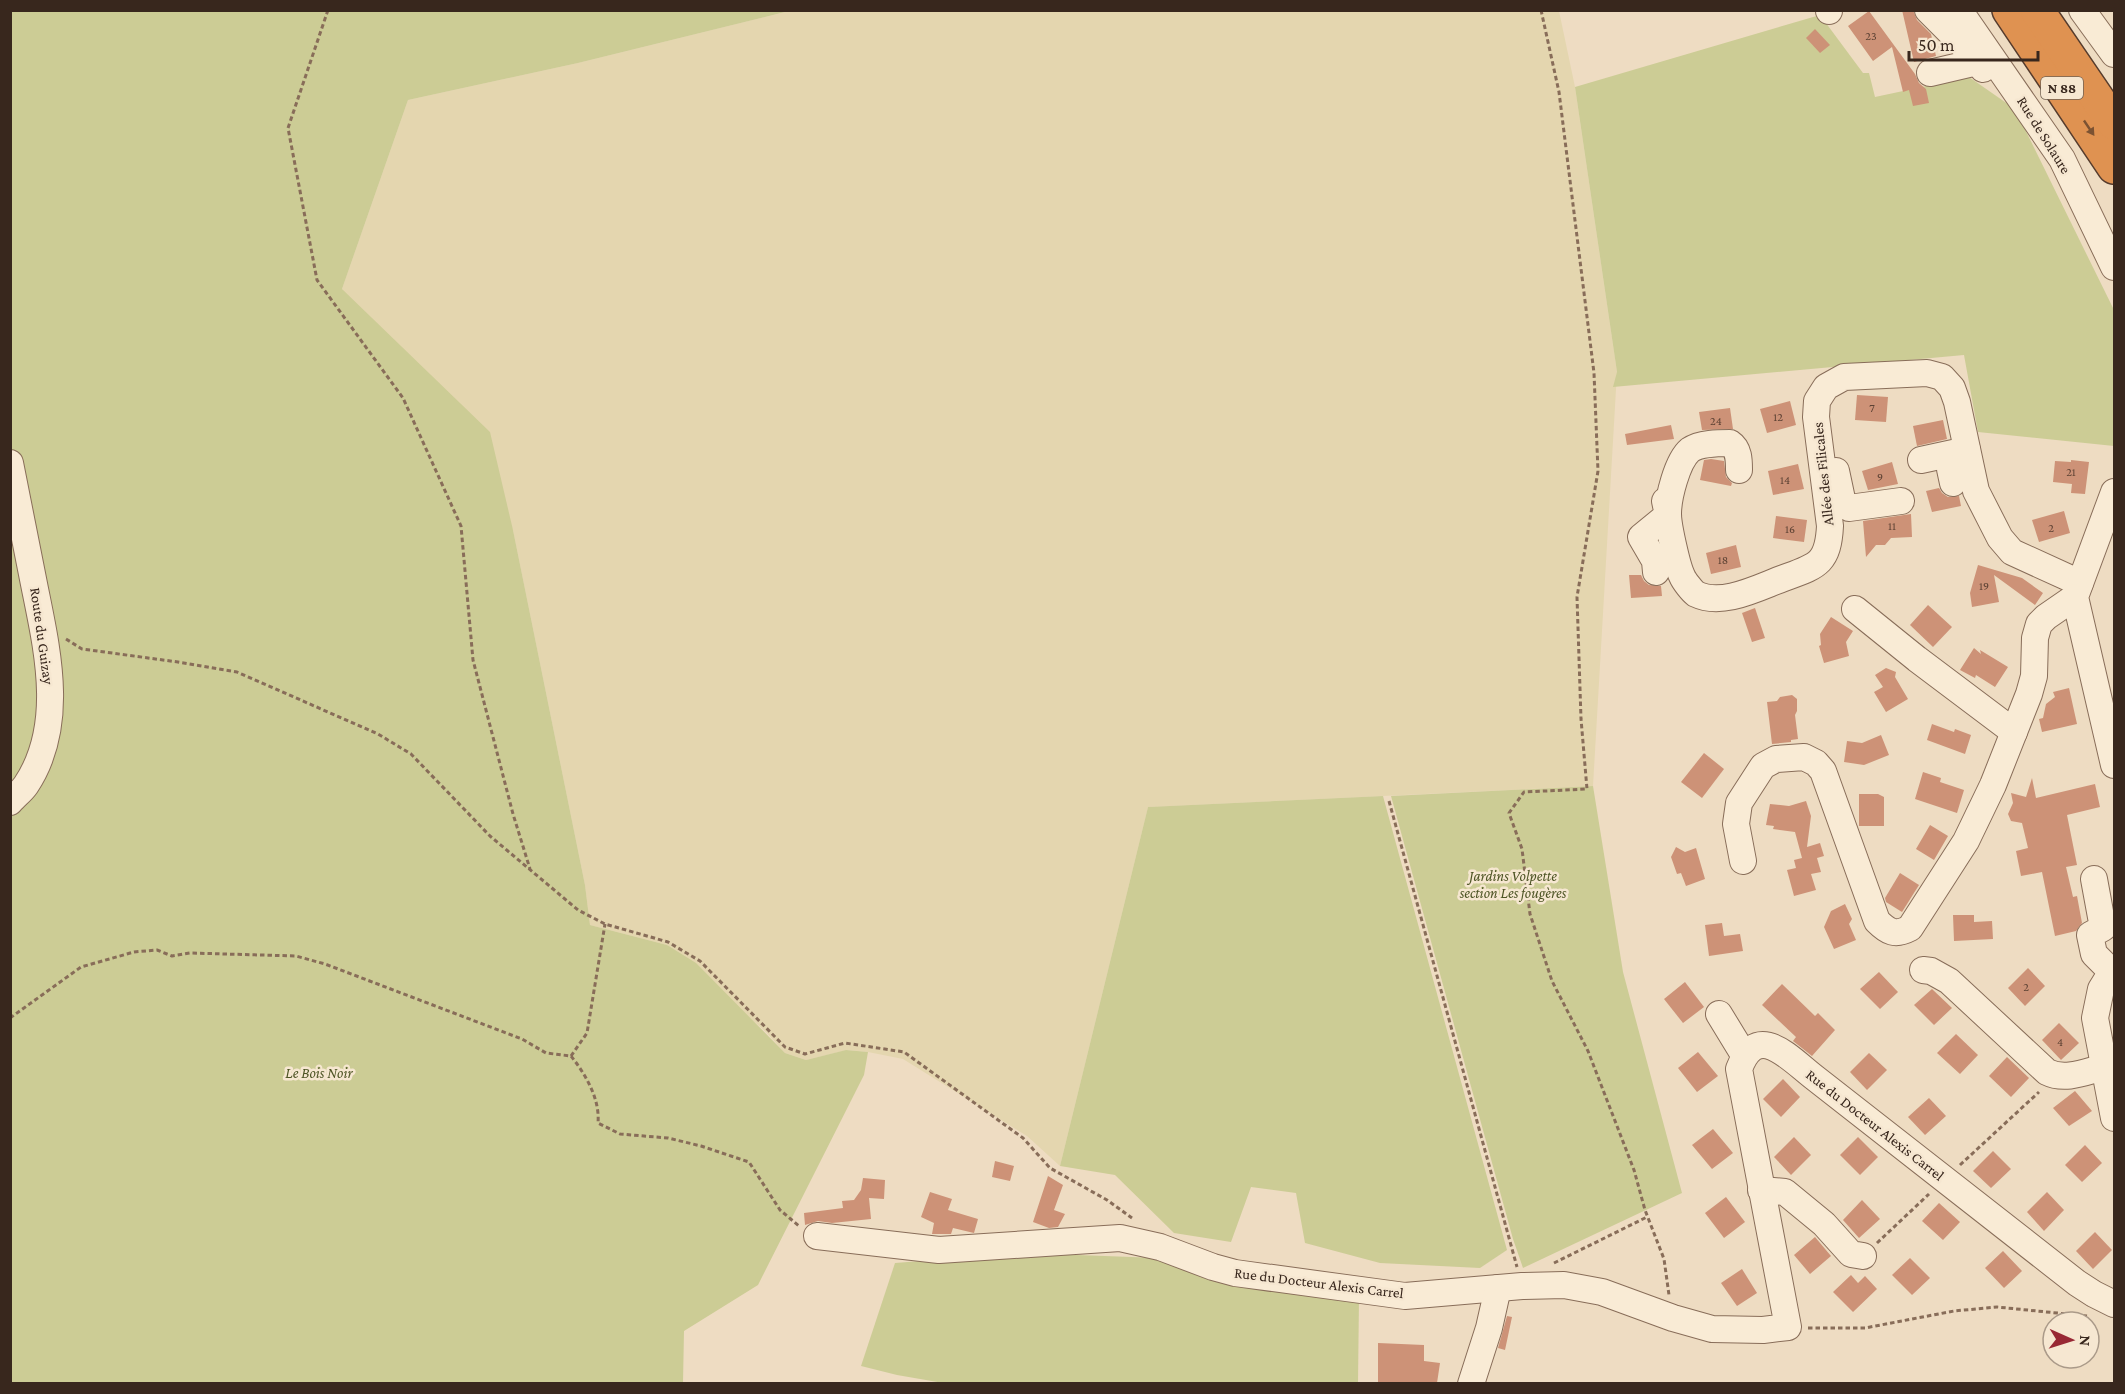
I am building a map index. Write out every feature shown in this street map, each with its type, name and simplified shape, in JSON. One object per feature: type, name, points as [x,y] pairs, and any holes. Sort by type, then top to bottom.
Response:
[{"type":"highway","name":"N 88","points":[[2009,10],[2115,167]]},
{"type":"highway","name":"N 88","points":[[2037,10],[2115,123]]},
{"type":"highway","name":"N 88","points":[[2060,10],[2115,101]]},
{"type":"street","points":[[1928,10],[1970,59],[1992,80],[2011,83]]},
{"type":"street","name":"Rue de Solaure","points":[[1959,10],[2062,159],[2115,267]]},
{"type":"street","points":[[2082,10],[2115,54]]},
{"type":"street","points":[[1930,73],[1970,59]]},
{"type":"street","name":"Allée des Filicales","points":[[1669,454],[1662,488],[1669,503],[1682,577],[1695,594],[1720,599],[1742,593],[1812,568],[1824,556],[1829,542],[1830,526],[1816,417],[1817,401],[1826,387],[1844,377],[1889,385],[1927,373],[1942,377],[1955,395],[1963,466],[2000,538],[2012,552],[2078,590]]},
{"type":"street","points":[[1656,572],[1654,561],[1641,537],[1669,503],[1677,472],[1685,457],[1690,451],[1700,446],[1730,442],[1736,447],[1739,470]]},
{"type":"street","points":[[1820,448],[1827,450],[1834,463],[1843,504],[1849,508],[1901,501]]},
{"type":"street","points":[[1921,460],[1963,466]]},
{"type":"street","name":"Route du Guizay","points":[[10,463],[50,673],[50,712],[39,759],[26,785],[10,802]]},
{"type":"street","points":[[1743,861],[1736,824],[1739,803],[1763,766],[1776,759],[1804,757],[1816,763],[1823,771],[1877,921],[1893,933],[1901,933],[1910,928],[1966,841],[1993,785],[2030,694],[2034,676],[2035,638],[2038,624],[2078,590],[2115,492]]},
{"type":"street","points":[[2078,590],[2115,765]]},
{"type":"street","points":[[1856,609],[1917,660],[2014,732]]},
{"type":"street","points":[[2094,879],[2103,928],[2090,935],[2094,954],[2113,969],[2101,989],[2095,1018],[2115,1118]]},
{"type":"street","points":[[1923,970],[1932,971],[1949,981],[2047,1072],[2056,1076],[2072,1076],[2104,1067]]},
{"type":"street","points":[[1719,1014],[1744,1055],[1739,1069],[1788,1327]]},
{"type":"street","name":"Rue du Docteur Alexis Carrel","points":[[1744,1055],[1751,1047],[1763,1044],[1776,1048],[2094,1294],[2105,1310]]},
{"type":"street","points":[[1761,1190],[1785,1192],[1824,1224],[1851,1254],[1863,1256]]},
{"type":"street","name":"Rue du Docteur Alexis Carrel","points":[[817,1236],[939,1250],[1120,1238],[1160,1247],[1235,1273],[1405,1296],[1564,1285],[1602,1292],[1673,1318],[1712,1329],[1763,1330],[1788,1327]]},
{"type":"street","points":[[1470,1383],[1489,1328],[1510,1287]]},
{"type":"path","points":[[328,10],[288,128],[317,280],[403,398],[461,526],[473,660],[530,870]]},
{"type":"path","points":[[1540,10],[1559,92],[1594,373],[1598,471],[1577,597],[1581,719],[1587,789],[1524,792],[1509,813],[1522,849],[1530,914],[1552,981],[1588,1051],[1634,1170],[1647,1217],[1664,1259],[1673,1318]]},
{"type":"path","points":[[42,625],[82,649],[237,672],[378,734],[411,754],[490,836],[578,910],[605,924],[668,942],[700,961],[785,1047],[805,1054],[844,1043],[904,1052],[1023,1138],[1050,1168],[1107,1200],[1138,1223],[1160,1247]]},
{"type":"path","points":[[1389,801],[1510,1287]]},
{"type":"path","points":[[572,1056],[587,1033],[605,924]]},
{"type":"path","points":[[10,1018],[81,967],[134,952],[157,950],[172,956],[190,953],[296,956],[325,964],[522,1039],[546,1053],[572,1056],[587,1076],[599,1110],[598,1124],[620,1134],[668,1138],[749,1162],[780,1210],[804,1231],[817,1236]]},
{"type":"path","points":[[1552,1264],[1647,1217]]},
{"type":"path","points":[[1788,1327],[1865,1328],[1953,1311],[1997,1307],[2105,1310]]},
{"type":"shaded area","points":[[789,11],[1559,11],[1575,87],[1617,372],[1593,786],[1148,807],[1060,1166],[1027,1136],[903,1059],[847,1050],[806,1060],[785,1053],[767,1033],[667,945],[590,925],[585,885],[513,530],[342,289],[408,100],[578,63]]},
{"type":"green space","name":"Le Bois Noir","points":[[10,11],[789,11],[578,63],[408,100],[342,289],[490,432],[513,530],[585,885],[590,925],[667,945],[696,963],[785,1053],[806,1060],[846,1050],[868,1052],[864,1075],[758,1285],[684,1331],[683,1383],[11,1383]]},
{"type":"green space","points":[[1820,15],[1863,73],[1869,73],[1875,97],[1969,77],[2015,109],[2114,310],[2114,446],[1978,432],[1964,355],[1613,387],[1617,372],[1575,87]]},
{"type":"green space","name":"Jardins Volpette section Les fougères","points":[[1593,786],[1623,972],[1682,1193],[1523,1268],[1513,1239],[1391,796]]},
{"type":"green space","points":[[1383,796],[1507,1250],[1480,1268],[1380,1263],[1305,1243],[1296,1193],[1251,1187],[1231,1242],[1174,1233],[1115,1175],[1060,1166],[1148,807]]},
{"type":"green space","points":[[1023,1253],[1159,1258],[1359,1298],[1358,1383],[949,1384],[861,1366],[895,1263]]},
{"type":"building","points":[[1902,10],[1913,10],[1917,20],[1931,34],[1936,56],[1914,62]]},
{"type":"building","points":[[1869,11],[1915,74],[1919,83],[1926,89],[1929,103],[1913,106],[1909,90],[1903,92],[1892,47],[1873,61],[1848,26]]},
{"type":"building","points":[[1815,29],[1830,45],[1820,53],[1806,38]]},
{"type":"building","points":[[1857,395],[1888,397],[1886,422],[1855,420]]},
{"type":"building","points":[[1790,401],[1796,425],[1767,433],[1760,409]]},
{"type":"building","points":[[1730,408],[1733,429],[1702,430],[1699,412]]},
{"type":"building","points":[[1943,420],[1947,439],[1917,446],[1913,426]]},
{"type":"building","points":[[1671,425],[1674,439],[1627,445],[1625,434]]},
{"type":"building","points":[[1704,460],[1724,461],[1726,477],[1732,483],[1731,486],[1700,480]]},
{"type":"building","points":[[2071,460],[2089,462],[2085,494],[2071,493],[2072,484],[2053,482],[2055,461],[2071,462]]},
{"type":"building","points":[[1892,462],[1898,484],[1868,490],[1862,471]]},
{"type":"building","points":[[1798,464],[1804,489],[1773,495],[1768,471]]},
{"type":"building","points":[[1939,488],[1948,497],[1959,496],[1961,506],[1932,512],[1926,491]]},
{"type":"building","points":[[2064,511],[2070,533],[2039,542],[2032,520]]},
{"type":"building","points":[[1911,514],[1912,537],[1891,538],[1885,545],[1876,545],[1866,557],[1863,521]]},
{"type":"building","points":[[1776,516],[1807,520],[1804,542],[1773,538]]},
{"type":"building","points":[[1736,545],[1741,567],[1711,574],[1706,553]]},
{"type":"building","points":[[1978,565],[2022,578],[2043,593],[2035,605],[1994,575],[1999,602],[1972,607],[1970,593]]},
{"type":"building","points":[[1629,575],[1641,575],[1649,585],[1661,586],[1662,596],[1631,598]]},
{"type":"building","points":[[1928,605],[1952,627],[1933,647],[1910,625]]},
{"type":"building","points":[[1755,608],[1765,638],[1752,642],[1742,613]]},
{"type":"building","points":[[1831,617],[1853,631],[1846,642],[1849,656],[1824,663],[1819,646],[1821,645],[1820,634]]},
{"type":"building","points":[[1974,648],[1981,654],[1980,650],[2008,667],[1995,687],[1976,675],[1975,678],[1960,670]]},
{"type":"building","points":[[1886,668],[1896,672],[1895,677],[1908,699],[1886,712],[1874,692],[1883,687],[1875,675]]},
{"type":"building","points":[[2069,688],[2077,724],[2042,732],[2039,719],[2043,718],[2046,704],[2055,697],[2053,692]]},
{"type":"building","points":[[1792,695],[1797,699],[1795,715],[1798,739],[1772,744],[1767,702]]},
{"type":"building","points":[[1932,724],[1971,735],[1965,754],[1927,740]]},
{"type":"building","points":[[1881,735],[1889,755],[1864,765],[1844,762],[1847,741],[1862,743]]},
{"type":"building","points":[[1704,753],[1724,769],[1702,798],[1681,782]]},
{"type":"building","points":[[1923,772],[1941,778],[1940,782],[1964,790],[1957,813],[1915,799]]},
{"type":"building","points":[[2032,778],[2036,798],[2095,784],[2100,807],[2067,815],[2077,865],[2066,867],[2073,897],[2077,896],[2082,923],[2076,931],[2055,936],[2042,872],[2021,876],[2016,851],[2028,848],[2022,823],[2011,821],[2008,814],[2013,803],[2011,793],[2026,797]]},
{"type":"building","points":[[1859,794],[1878,794],[1884,797],[1884,826],[1859,826]]},
{"type":"building","points":[[1806,801],[1811,816],[1807,847],[1820,843],[1824,856],[1817,858],[1821,872],[1811,874],[1816,890],[1794,896],[1787,870],[1796,868],[1794,860],[1802,858],[1795,832],[1773,829],[1774,826],[1766,825],[1770,804],[1789,806]]},
{"type":"building","points":[[1930,825],[1948,836],[1934,860],[1916,849]]},
{"type":"building","points":[[1676,847],[1685,852],[1696,848],[1705,879],[1686,886],[1681,873],[1677,874],[1671,857]]},
{"type":"building","points":[[1900,873],[1919,885],[1902,912],[1886,902],[1885,898]]},
{"type":"building","points":[[1845,904],[1852,919],[1849,924],[1856,940],[1834,949],[1824,927],[1831,911]]},
{"type":"building","points":[[1953,915],[1974,915],[1974,922],[1992,921],[1993,939],[1954,941]]},
{"type":"building","points":[[1722,923],[1724,936],[1740,934],[1743,951],[1709,956],[1705,925]]},
{"type":"building","points":[[2028,968],[2045,986],[2025,1006],[2008,988]]},
{"type":"building","points":[[1879,972],[1898,992],[1880,1009],[1860,989]]},
{"type":"building","points":[[1685,982],[1704,1007],[1683,1023],[1664,999]]},
{"type":"building","points":[[1782,984],[1815,1016],[1818,1013],[1835,1030],[1812,1056],[1793,1041],[1796,1037],[1762,1005]]},
{"type":"building","points":[[1932,989],[1952,1008],[1934,1025],[1914,1005]]},
{"type":"building","points":[[2059,1023],[2079,1043],[2061,1060],[2042,1040]]},
{"type":"building","points":[[1956,1034],[1978,1055],[1960,1074],[1937,1053]]},
{"type":"building","points":[[1698,1052],[1718,1076],[1697,1092],[1678,1068]]},
{"type":"building","points":[[1869,1053],[1887,1070],[1867,1090],[1850,1072]]},
{"type":"building","points":[[2007,1057],[2029,1078],[2011,1097],[1989,1076]]},
{"type":"building","points":[[1783,1079],[1800,1097],[1781,1117],[1763,1099]]},
{"type":"building","points":[[2075,1091],[2092,1111],[2069,1126],[2053,1108]]},
{"type":"building","points":[[1929,1098],[1946,1116],[1925,1135],[1908,1117]]},
{"type":"building","points":[[1713,1129],[1733,1153],[1712,1169],[1692,1145]]},
{"type":"building","points":[[1794,1137],[1811,1155],[1791,1175],[1774,1157]]},
{"type":"building","points":[[1858,1137],[1878,1157],[1860,1175],[1840,1155]]},
{"type":"building","points":[[2085,1145],[2102,1163],[2082,1182],[2065,1165]]},
{"type":"building","points":[[1993,1151],[2011,1169],[1991,1188],[1973,1171]]},
{"type":"building","points":[[995,1161],[1014,1166],[1010,1181],[992,1177]]},
{"type":"building","points":[[1048,1176],[1063,1185],[1054,1210],[1065,1214],[1058,1227],[1049,1228],[1033,1222]]},
{"type":"building","points":[[863,1178],[885,1180],[884,1199],[869,1198],[871,1219],[832,1223],[818,1221],[805,1225],[804,1213],[843,1208],[842,1201],[854,1200],[861,1190]]},
{"type":"building","points":[[930,1192],[952,1199],[948,1210],[978,1219],[974,1233],[953,1228],[951,1234],[932,1234],[934,1223],[921,1217]]},
{"type":"building","points":[[2047,1192],[2064,1210],[2044,1231],[2027,1212]]},
{"type":"building","points":[[1726,1197],[1745,1222],[1724,1238],[1705,1213]]},
{"type":"building","points":[[1862,1200],[1880,1219],[1859,1238],[1843,1220]]},
{"type":"building","points":[[1939,1203],[1960,1222],[1943,1240],[1922,1221]]},
{"type":"building","points":[[2095,1232],[2112,1250],[2093,1269],[2076,1251]]},
{"type":"building","points":[[1815,1237],[1831,1256],[1810,1274],[1794,1255]]},
{"type":"building","points":[[2003,1251],[2022,1271],[2004,1288],[1985,1268]]},
{"type":"building","points":[[1910,1258],[1930,1278],[1912,1295],[1892,1275]]},
{"type":"building","points":[[1742,1269],[1757,1293],[1737,1306],[1721,1283]]},
{"type":"building","points":[[1851,1275],[1858,1283],[1865,1276],[1877,1289],[1853,1312],[1833,1292]]},
{"type":"building","points":[[1507,1316],[1512,1317],[1505,1350],[1498,1348]]},
{"type":"building","points":[[1378,1343],[1424,1345],[1424,1361],[1440,1363],[1437,1383],[1378,1383]]}]
